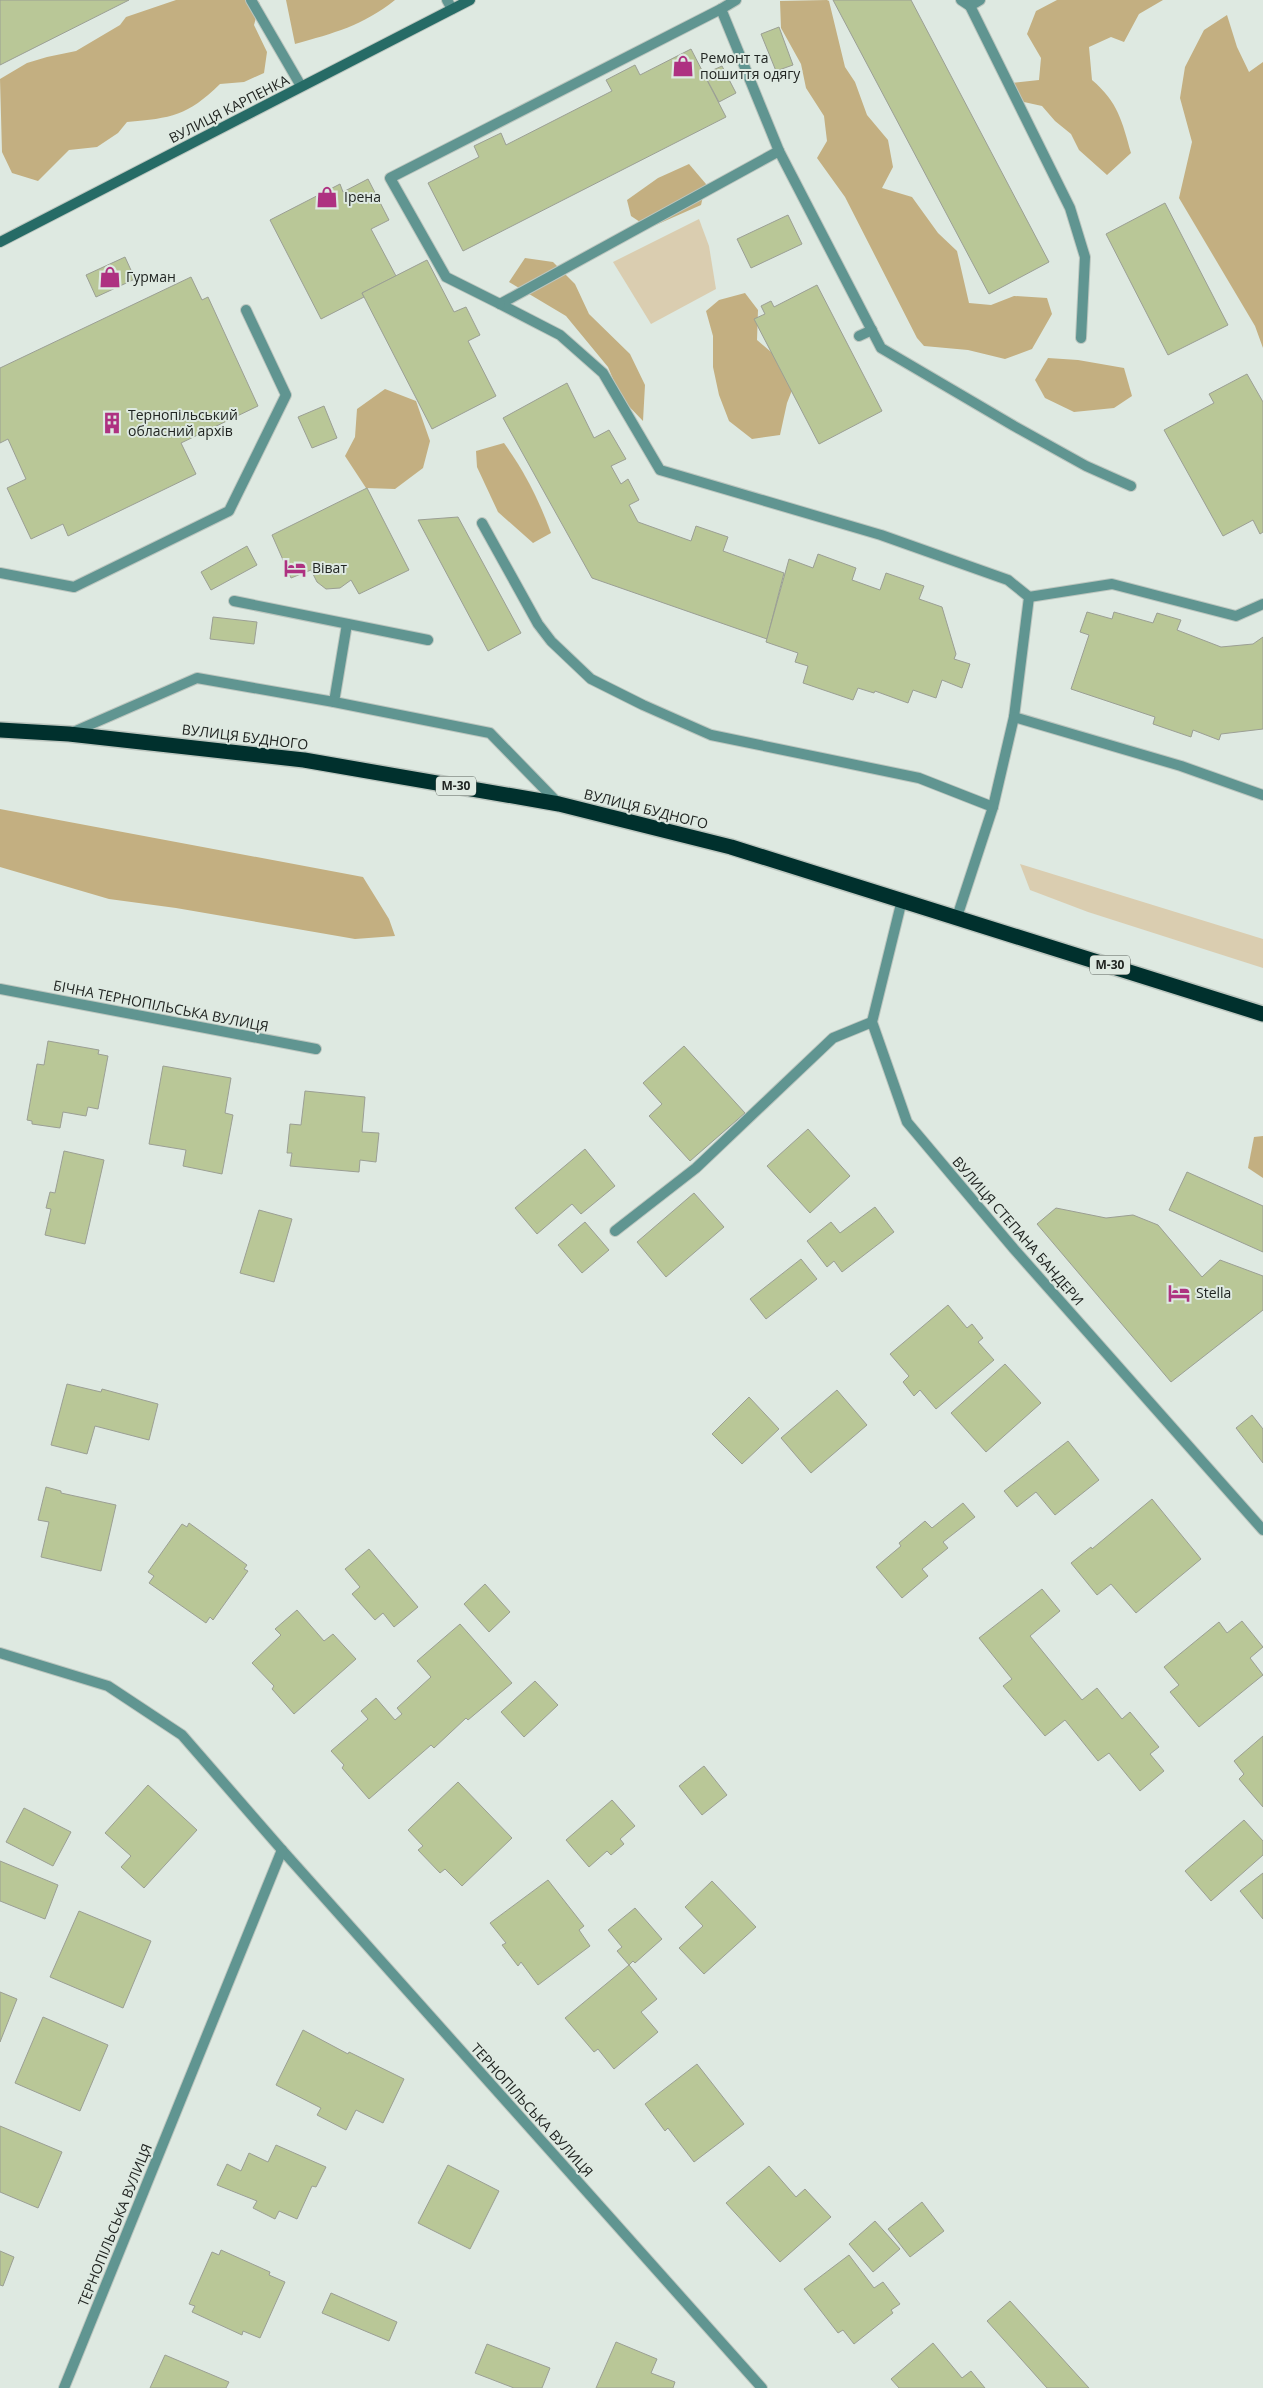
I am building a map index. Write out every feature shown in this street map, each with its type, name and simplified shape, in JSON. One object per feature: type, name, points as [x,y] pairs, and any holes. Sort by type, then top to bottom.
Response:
[{"type":"highway","name":"ВУЛИЦЯ БУДНОГО","points":[[0,730],[69,734],[304,760],[559,804],[731,847],[1263,1014]]},
{"type":"main road","name":"ВУЛИЦЯ КАРПЕНКА","points":[[0,242],[302,86],[450,5],[470,0]]},
{"type":"street","points":[[251,0],[302,86]]},
{"type":"street","points":[[736,0],[390,178],[446,277],[560,335],[603,373],[660,470],[881,535],[1008,580],[1029,597],[1112,584],[1236,616],[1263,604]]},
{"type":"street","points":[[980,0],[966,3],[1070,208],[1085,257],[1081,338]]},
{"type":"street","points":[[721,9],[779,151],[881,348],[1086,466],[1131,486]]},
{"type":"street","points":[[500,304],[779,151]]},
{"type":"street","points":[[0,573],[74,587],[230,511],[286,395],[246,310]]},
{"type":"street","points":[[859,336],[872,330]]},
{"type":"street","points":[[482,523],[538,624],[551,641],[591,679],[643,705],[711,735],[919,778],[993,807]]},
{"type":"street","points":[[957,917],[993,807],[1014,717],[1029,597]]},
{"type":"street","points":[[234,601],[428,640]]},
{"type":"street","points":[[334,702],[347,624]]},
{"type":"street","points":[[69,734],[197,678],[334,702],[490,733],[559,804]]},
{"type":"street","points":[[1014,717],[1181,766],[1263,795]]},
{"type":"street","points":[[615,1231],[696,1168],[833,1038],[872,1022],[902,900]]},
{"type":"street","name":"БІЧНА ТЕРНОПІЛЬСЬКА ВУЛИЦЯ","points":[[0,989],[316,1049]]},
{"type":"street","name":"ВУЛИЦЯ СТЕПАНА БАНДЕРИ","points":[[872,1022],[907,1122],[1014,1249],[1263,1530]]},
{"type":"street","name":"ТЕРНОПІЛЬСЬКА ВУЛИЦЯ","points":[[0,1653],[108,1686],[182,1735],[282,1850],[762,2388]]},
{"type":"street","name":"ТЕРНОПІЛЬСЬКА ВУЛИЦЯ","points":[[64,2388],[282,1850]]},
{"type":"shaded area","points":[[176,0],[256,0],[260,3],[254,25],[267,52],[264,73],[244,82],[220,84],[198,103],[178,114],[156,119],[127,122],[118,133],[97,147],[69,150],[38,181],[12,173],[2,152],[0,79],[27,63],[76,51],[120,25],[126,17]]},
{"type":"shaded area","points":[[286,0],[395,0],[371,16],[347,28],[295,44]]},
{"type":"shaded area","points":[[1057,0],[1163,0],[1139,14],[1124,42],[1111,37],[1089,47],[1092,80],[1108,96],[1118,113],[1131,153],[1107,175],[1079,150],[1071,134],[1055,121],[1042,106],[1015,100],[1012,83],[1039,80],[1041,58],[1027,34],[1036,11]]},
{"type":"shaded area","points":[[780,1],[829,1],[845,67],[855,82],[867,115],[888,140],[893,167],[882,188],[912,197],[938,233],[957,251],[969,303],[991,305],[1014,296],[1047,298],[1052,314],[1032,349],[1005,359],[968,350],[924,346],[917,338],[845,197],[817,158],[827,141],[824,116],[806,88],[801,64],[781,28]]},
{"type":"shaded area","points":[[1227,15],[1237,47],[1249,72],[1263,62],[1263,348],[1255,326],[1179,198],[1192,142],[1180,98],[1185,67],[1204,30]]},
{"type":"shaded area","points":[[689,164],[706,184],[701,205],[649,228],[631,216],[627,200],[658,178]]},
{"type":"shaded area","points":[[699,219],[709,246],[716,289],[651,324],[613,262]]},
{"type":"shaded area","points":[[525,258],[553,262],[575,284],[589,314],[630,354],[645,385],[643,421],[621,398],[608,367],[566,316],[509,282]]},
{"type":"shaded area","points":[[745,293],[758,310],[757,340],[798,375],[787,403],[780,435],[752,439],[729,421],[719,395],[713,367],[713,336],[706,311],[719,300]]},
{"type":"shaded area","points":[[1048,358],[1078,360],[1124,368],[1132,396],[1114,408],[1074,412],[1045,398],[1035,380]]},
{"type":"shaded area","points":[[385,389],[416,401],[430,441],[423,468],[395,489],[366,488],[345,456],[355,437],[357,409]]},
{"type":"shaded area","points":[[504,443],[531,487],[551,533],[533,543],[498,512],[477,467],[476,451]]},
{"type":"shaded area","points":[[0,809],[363,877],[389,919],[395,936],[355,939],[176,908],[109,899],[0,867]]},
{"type":"shaded area","points":[[1020,864],[1263,939],[1263,968],[1088,912],[1030,890]]},
{"type":"shaded area","points":[[1263,1136],[1263,1178],[1248,1168],[1254,1137]]},
{"type":"building","points":[[0,0],[129,0],[0,65]]},
{"type":"building","points":[[833,0],[911,0],[1049,262],[989,294]]},
{"type":"building","points":[[779,27],[793,65],[776,71],[761,34]]},
{"type":"building","points":[[691,49],[726,117],[463,251],[428,183],[479,157],[474,146],[501,133],[506,145],[612,91],[606,80],[635,65],[640,75]]},
{"type":"building","points":[[722,66],[736,93],[719,102],[704,74]]},
{"type":"building","points":[[368,179],[389,220],[371,229],[396,276],[362,293],[364,297],[321,319],[270,220],[340,184],[343,192]]},
{"type":"building","points":[[1165,203],[1228,325],[1168,355],[1106,234]]},
{"type":"building","points":[[788,215],[802,244],[751,268],[737,239]]},
{"type":"building","name":"Гурман","points":[[125,257],[135,279],[96,297],[86,275]]},
{"type":"building","points":[[427,260],[454,312],[466,307],[480,335],[468,341],[496,396],[432,429],[362,293]]},
{"type":"building","name":"Тернопільський обласний архів","points":[[191,277],[202,300],[208,297],[258,406],[181,443],[196,474],[68,536],[63,524],[31,539],[7,488],[26,479],[8,439],[0,443],[0,368]]},
{"type":"building","points":[[817,285],[882,411],[819,444],[754,319],[765,314],[761,306],[771,301],[774,307]]},
{"type":"building","points":[[1247,374],[1263,402],[1263,532],[1260,534],[1253,520],[1223,536],[1164,430],[1214,403],[1209,394]]},
{"type":"building","points":[[567,383],[594,438],[609,430],[626,459],[611,466],[621,484],[628,479],[639,500],[629,505],[638,522],[691,541],[696,526],[728,537],[723,551],[784,573],[767,639],[592,578],[503,418]]},
{"type":"building","points":[[324,406],[337,438],[312,448],[298,417]]},
{"type":"building","points":[[367,488],[409,570],[359,594],[351,580],[340,588],[326,589],[317,582],[311,570],[291,578],[272,535]]},
{"type":"building","points":[[458,517],[521,633],[488,651],[418,520]]},
{"type":"building","points":[[247,546],[257,565],[211,590],[201,572]]},
{"type":"building","points":[[818,554],[856,568],[852,580],[880,590],[886,573],[924,586],[919,599],[942,607],[956,654],[954,659],[970,664],[962,688],[942,680],[936,698],[913,690],[908,703],[875,691],[874,693],[858,688],[853,700],[803,683],[808,666],[795,662],[798,653],[766,642],[789,559],[813,568]]},
{"type":"building","points":[[1087,612],[1112,619],[1114,612],[1153,623],[1157,613],[1181,620],[1177,630],[1221,647],[1253,644],[1263,637],[1263,729],[1221,734],[1219,740],[1193,730],[1191,737],[1153,724],[1155,717],[1071,689],[1089,635],[1080,632]]},
{"type":"building","points":[[213,617],[257,622],[254,644],[210,639]]},
{"type":"building","points":[[48,1041],[99,1050],[98,1054],[108,1056],[98,1109],[88,1107],[86,1116],[63,1112],[60,1128],[32,1124],[32,1121],[27,1120],[37,1064],[44,1065]]},
{"type":"building","points":[[684,1046],[745,1113],[690,1161],[649,1116],[662,1104],[643,1083]]},
{"type":"building","points":[[163,1066],[231,1078],[225,1113],[233,1115],[222,1174],[183,1166],[186,1150],[149,1144]]},
{"type":"building","points":[[305,1091],[365,1097],[362,1132],[379,1133],[376,1162],[360,1160],[359,1172],[290,1166],[292,1153],[287,1153],[290,1124],[301,1125]]},
{"type":"building","points":[[808,1129],[850,1176],[810,1213],[767,1166]]},
{"type":"building","points":[[585,1149],[615,1186],[581,1214],[572,1204],[537,1234],[515,1208]]},
{"type":"building","points":[[64,1151],[104,1160],[85,1244],[45,1235],[51,1209],[46,1208],[50,1192],[55,1193]]},
{"type":"building","points":[[1187,1172],[1263,1206],[1263,1252],[1169,1210]]},
{"type":"building","points":[[694,1193],[724,1227],[666,1277],[637,1242]]},
{"type":"building","points":[[875,1207],[894,1232],[842,1272],[834,1261],[827,1267],[807,1241],[831,1222],[840,1233]]},
{"type":"building","name":"Stella","points":[[1056,1208],[1106,1218],[1133,1215],[1158,1225],[1202,1277],[1220,1260],[1263,1276],[1263,1310],[1171,1382],[1037,1224]]},
{"type":"building","points":[[259,1210],[292,1219],[274,1282],[240,1273]]},
{"type":"building","points":[[585,1222],[609,1250],[582,1273],[558,1245]]},
{"type":"building","points":[[801,1259],[817,1279],[766,1319],[750,1299]]},
{"type":"building","points":[[948,1305],[967,1328],[972,1324],[983,1338],[978,1342],[994,1360],[936,1409],[920,1390],[914,1396],[903,1382],[909,1376],[890,1354]]},
{"type":"building","points":[[1005,1364],[1041,1403],[986,1452],[951,1413]]},
{"type":"building","points":[[67,1384],[101,1392],[102,1389],[158,1404],[149,1440],[95,1426],[87,1454],[51,1445]]},
{"type":"building","points":[[837,1390],[867,1425],[811,1473],[781,1438]]},
{"type":"building","points":[[749,1397],[779,1429],[742,1464],[712,1434]]},
{"type":"building","points":[[1252,1415],[1263,1429],[1263,1463],[1236,1428]]},
{"type":"building","points":[[1068,1441],[1099,1480],[1055,1515],[1036,1492],[1017,1507],[1004,1491]]},
{"type":"building","points":[[46,1487],[61,1491],[61,1493],[116,1505],[101,1571],[41,1557],[49,1522],[38,1520]]},
{"type":"building","points":[[1152,1499],[1201,1559],[1136,1613],[1111,1584],[1097,1595],[1071,1563],[1091,1547],[1092,1549]]},
{"type":"building","points":[[963,1503],[975,1517],[943,1542],[948,1548],[922,1569],[928,1576],[902,1598],[876,1567],[901,1546],[899,1543],[925,1521],[932,1528]]},
{"type":"building","points":[[189,1523],[247,1565],[244,1569],[248,1571],[213,1620],[210,1617],[206,1623],[149,1583],[154,1576],[148,1572],[182,1524],[187,1527]]},
{"type":"building","points":[[369,1549],[418,1607],[394,1627],[383,1613],[375,1620],[352,1594],[360,1587],[345,1569]]},
{"type":"building","points":[[485,1584],[510,1612],[489,1632],[464,1604]]},
{"type":"building","points":[[1042,1589],[1060,1611],[1030,1636],[1082,1700],[1097,1688],[1122,1719],[1130,1712],[1159,1747],[1150,1754],[1164,1771],[1140,1791],[1109,1753],[1098,1761],[1065,1720],[1045,1736],[1003,1686],[1012,1679],[979,1638]]},
{"type":"building","points":[[297,1610],[324,1641],[333,1634],[356,1659],[294,1714],[272,1689],[274,1686],[252,1663],[281,1635],[275,1629]]},
{"type":"building","points":[[1242,1621],[1263,1647],[1250,1658],[1263,1675],[1199,1727],[1170,1692],[1179,1685],[1164,1667],[1219,1622],[1227,1633]]},
{"type":"building","points":[[460,1624],[512,1683],[468,1720],[466,1718],[434,1748],[431,1745],[369,1799],[342,1768],[344,1765],[331,1751],[368,1719],[361,1711],[376,1698],[395,1720],[402,1714],[397,1708],[431,1677],[417,1661]]},
{"type":"building","points":[[535,1681],[558,1705],[524,1737],[501,1712]]},
{"type":"building","points":[[1263,1736],[1263,1807],[1239,1779],[1244,1774],[1234,1761]]},
{"type":"building","points":[[704,1766],[727,1795],[702,1815],[679,1786]]},
{"type":"building","points":[[458,1782],[512,1838],[462,1886],[445,1869],[440,1873],[418,1850],[423,1846],[408,1830]]},
{"type":"building","points":[[148,1785],[197,1830],[144,1888],[121,1867],[131,1856],[105,1833]]},
{"type":"building","points":[[612,1800],[635,1826],[620,1839],[624,1844],[611,1855],[607,1851],[589,1867],[566,1840]]},
{"type":"building","points":[[24,1808],[71,1832],[53,1866],[6,1842]]},
{"type":"building","points":[[1244,1820],[1263,1841],[1263,1855],[1211,1901],[1185,1871]]},
{"type":"building","points":[[0,1861],[58,1885],[45,1919],[0,1901]]},
{"type":"building","points":[[1263,1873],[1263,1919],[1240,1891]]},
{"type":"building","points":[[548,1880],[584,1926],[579,1930],[590,1946],[538,1985],[521,1962],[518,1966],[502,1945],[506,1943],[490,1923]]},
{"type":"building","points":[[712,1881],[756,1927],[704,1974],[679,1948],[703,1926],[685,1907]]},
{"type":"building","points":[[635,1908],[662,1939],[635,1963],[633,1961],[629,1965],[617,1951],[622,1947],[608,1930]]},
{"type":"building","points":[[79,1911],[151,1941],[123,2008],[50,1977]]},
{"type":"building","points":[[629,1965],[657,1999],[641,2012],[658,2032],[614,2069],[598,2049],[594,2052],[565,2018]]},
{"type":"building","points":[[0,1992],[17,1999],[0,2042]]},
{"type":"building","points":[[43,2017],[108,2045],[80,2111],[15,2083]]},
{"type":"building","points":[[303,2030],[348,2054],[349,2052],[404,2079],[383,2123],[356,2110],[346,2130],[317,2115],[321,2108],[276,2085]]},
{"type":"building","points":[[697,2064],[744,2124],[694,2162],[668,2128],[665,2131],[645,2104]]},
{"type":"building","points":[[0,2126],[62,2152],[38,2208],[0,2192]]},
{"type":"building","points":[[276,2145],[326,2167],[316,2187],[312,2186],[297,2219],[279,2211],[275,2219],[253,2208],[257,2201],[217,2185],[227,2164],[241,2171],[249,2153],[268,2162]]},
{"type":"building","points":[[448,2165],[499,2191],[470,2249],[418,2223]]},
{"type":"building","points":[[769,2166],[796,2197],[805,2189],[831,2217],[780,2262],[726,2203]]},
{"type":"building","points":[[922,2202],[944,2231],[910,2257],[888,2229]]},
{"type":"building","points":[[875,2221],[900,2249],[873,2272],[849,2244]]},
{"type":"building","points":[[221,2250],[270,2272],[269,2275],[285,2282],[260,2338],[243,2331],[242,2335],[192,2312],[195,2306],[189,2304],[212,2252],[219,2255]]},
{"type":"building","points":[[0,2251],[14,2257],[3,2286],[0,2285]]},
{"type":"building","points":[[849,2255],[874,2288],[883,2282],[900,2304],[891,2310],[893,2313],[854,2344],[843,2330],[838,2333],[804,2289]]},
{"type":"building","points":[[331,2293],[397,2322],[389,2341],[322,2313]]},
{"type":"building","points":[[1010,2301],[1089,2388],[1047,2388],[987,2321]]},
{"type":"building","points":[[616,2342],[657,2359],[651,2373],[675,2382],[673,2388],[596,2388]]},
{"type":"building","points":[[933,2343],[962,2378],[971,2371],[985,2388],[899,2388],[891,2379]]},
{"type":"building","points":[[487,2344],[550,2368],[542,2388],[514,2388],[475,2373]]},
{"type":"building","points":[[165,2355],[229,2382],[226,2388],[150,2388]]},
{"type":"place","name":"Ремонт та пошиття одягу","points":[[683,66]]},
{"type":"place","name":"Ірена","points":[[327,197]]},
{"type":"place","name":"Гурман","points":[[110,277]]},
{"type":"place","name":"Тернопільський обласний архів","points":[[112,423]]},
{"type":"place","name":"Віват","points":[[295,568]]},
{"type":"place","name":"Stella","points":[[1179,1293]]}]
